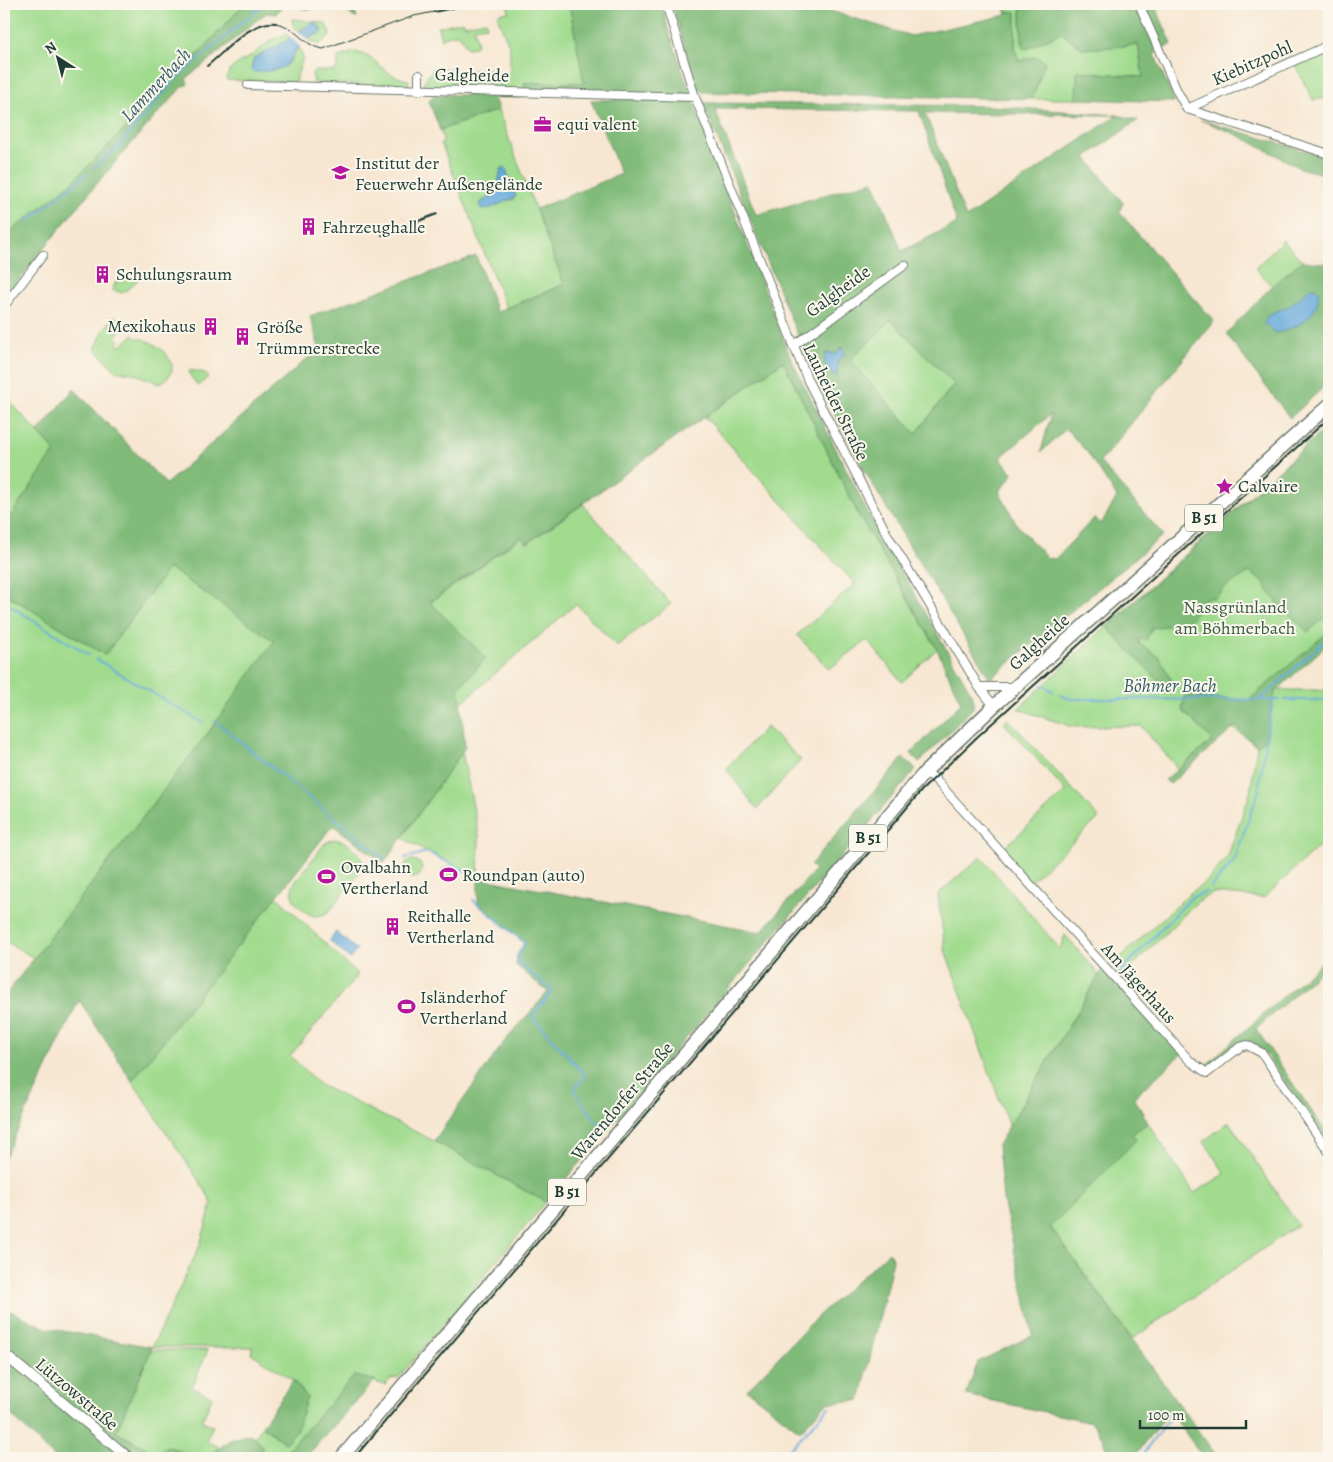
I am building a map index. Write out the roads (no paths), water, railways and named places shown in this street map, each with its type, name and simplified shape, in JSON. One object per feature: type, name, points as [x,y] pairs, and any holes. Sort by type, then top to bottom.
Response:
[{"type":"main road","name":"Galgheide","points":[[794,926],[925,772],[994,706],[1329,405]]},
{"type":"main road","name":"Warendorfer Straße","points":[[341,1458],[794,926]]},
{"type":"street","name":"Lauheider Straße","points":[[666,4],[695,97],[792,346],[864,492],[918,586],[979,686],[994,706]]},
{"type":"street","points":[[1139,4],[1177,92],[1187,109],[1329,154]]},
{"type":"street","name":"Kiebitzpohl","points":[[1187,109],[1329,45]]},
{"type":"street","points":[[419,75],[419,91]]},
{"type":"street","name":"Galgheide","points":[[248,85],[695,97]]},
{"type":"street","points":[[4,306],[43,255]]},
{"type":"street","name":"Galgheide","points":[[792,346],[905,264]]},
{"type":"street","points":[[979,686],[1015,687]]},
{"type":"street","name":"Am Jägerhaus","points":[[925,772],[934,778],[1190,1061],[1207,1073],[1240,1047],[1247,1046],[1262,1053],[1329,1152]]},
{"type":"street","name":"Lützowstraße","points":[[4,1354],[129,1458]]},
{"type":"water","points":[[312,23],[317,23],[322,32],[300,46],[285,66],[269,71],[254,72],[251,69],[254,58],[286,41]]},
{"type":"water","points":[[505,167],[516,197],[491,208],[481,209],[479,204],[496,193],[501,169]]},
{"type":"water","points":[[1311,287],[1318,290],[1318,299],[1312,314],[1306,320],[1291,329],[1275,333],[1264,323],[1269,314],[1290,306]]},
{"type":"water","points":[[842,347],[845,354],[838,360],[837,377],[831,373],[824,360],[826,353],[836,354]]},
{"type":"water","points":[[336,932],[357,950],[350,959],[329,940]]},
{"type":"waterway","name":"Lammerbach","points":[[94,168],[119,146],[176,78],[264,4]]},
{"type":"waterway","name":"Lammerbach","points":[[27,222],[88,173]]},
{"type":"waterway","points":[[4,602],[89,655]]},
{"type":"waterway","points":[[1261,699],[1329,637]]},
{"type":"waterway","points":[[96,659],[203,723]]},
{"type":"waterway","name":"Böhmer Bach","points":[[1041,685],[1053,691]]},
{"type":"waterway","name":"Böhmer Bach","points":[[1060,695],[1071,699],[1280,700]]},
{"type":"waterway","name":"Böhmer Bach","points":[[1285,700],[1329,700]]},
{"type":"waterway","points":[[1211,887],[1234,861],[1258,793],[1272,701]]},
{"type":"waterway","points":[[215,721],[385,859]]},
{"type":"waterway","points":[[405,858],[427,852],[476,876]]},
{"type":"waterway","points":[[1117,975],[1192,897],[1206,892]]},
{"type":"waterway","points":[[473,900],[525,943],[518,955],[518,963],[551,990],[551,993],[532,1016],[583,1073],[585,1077],[575,1087],[576,1093],[599,1125]]},
{"type":"waterway","points":[[776,1458],[790,1449],[829,1407]]},
{"type":"waterway","points":[[1140,1458],[1170,1418]]},
{"type":"tram line","points":[[276,23],[289,28],[310,44],[323,49],[414,16],[434,12]]},
{"type":"railway","points":[[434,12],[471,4]]},
{"type":"railway","points":[[207,66],[248,31],[266,23],[276,23]]},
{"type":"railway","points":[[382,235],[437,214]]},
{"type":"railway","points":[[354,1458],[922,790],[977,737],[1329,418]]},
{"type":"place","name":"equi valent","points":[[543,124]]},
{"type":"place","name":"Institut der Feuerwehr Außengelände","points":[[341,173]]},
{"type":"place","name":"Fahrzeughalle","points":[[308,227]]},
{"type":"place","name":"Schulungsraum","points":[[102,274]]},
{"type":"place","name":"Mexikohaus","points":[[210,326]]},
{"type":"place","name":"Größe Trümmerstrecke","points":[[243,337]]},
{"type":"place","name":"Calvaire","points":[[1224,486]]},
{"type":"place","name":"Roundpan (auto)","points":[[448,875]]},
{"type":"place","name":"Ovalbahn Vertherland","points":[[327,877]]},
{"type":"place","name":"Reithalle Vertherland","points":[[393,926]]},
{"type":"place","name":"Isländerhof Vertherland","points":[[406,1007]]},
{"type":"park label","name":"Nassgrünland am Böhmerbach","points":[[1235,617]]}]
